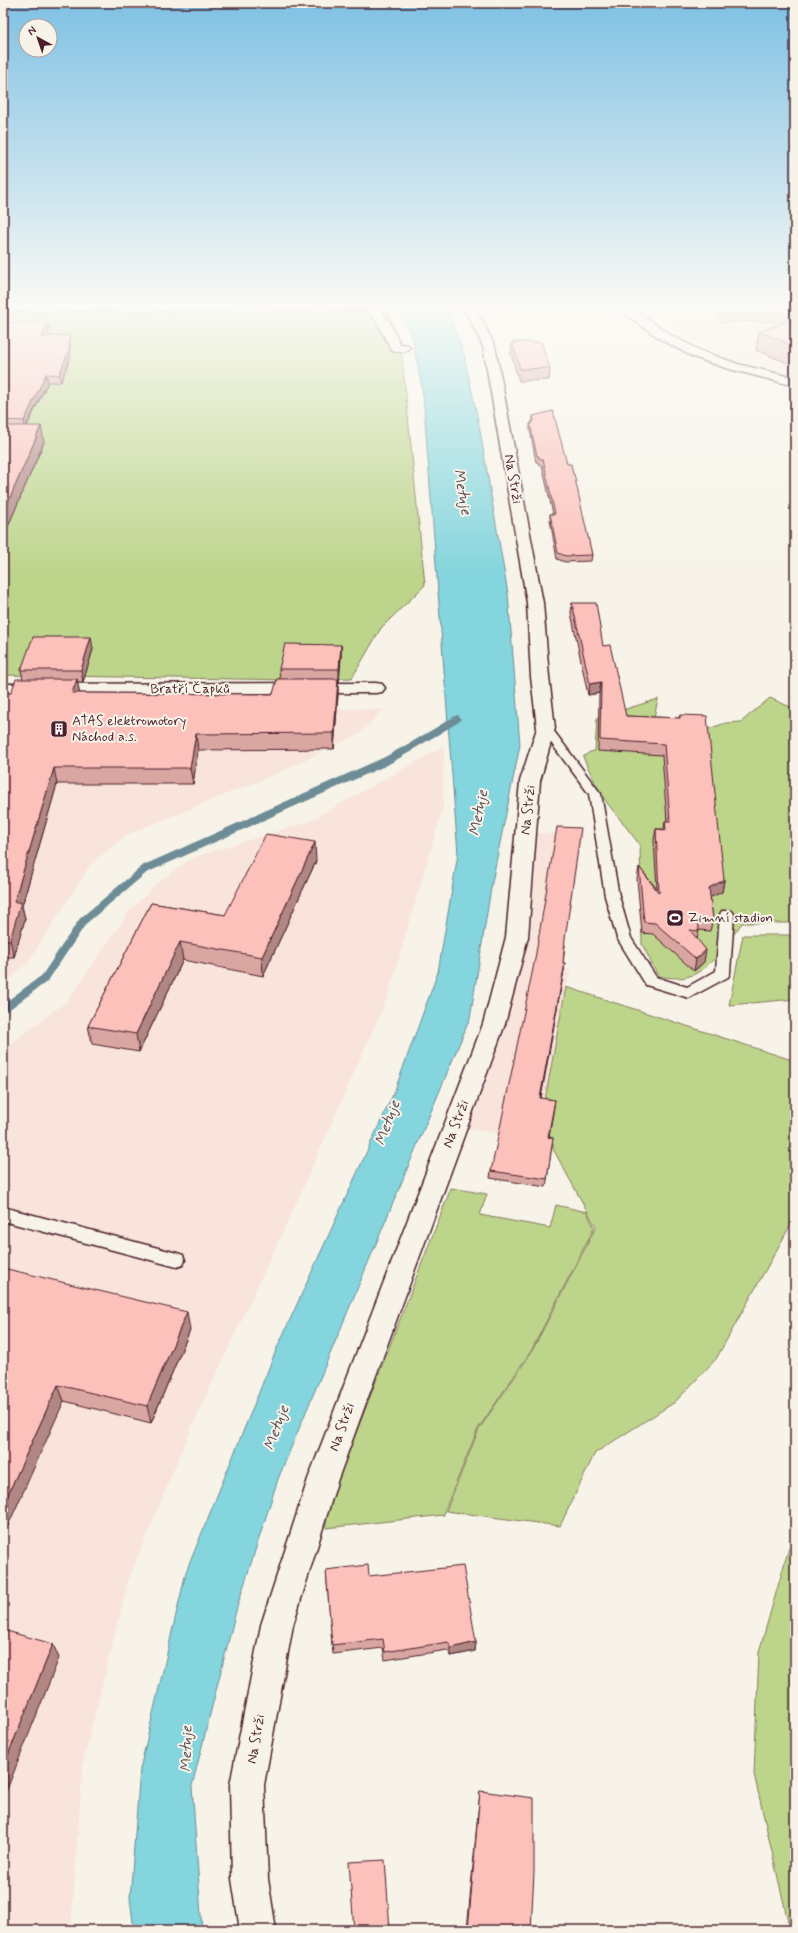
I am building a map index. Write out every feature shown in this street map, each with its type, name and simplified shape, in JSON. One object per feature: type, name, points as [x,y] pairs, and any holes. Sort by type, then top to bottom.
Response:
[{"type":"street","name":"Na Strži","points":[[258,1930],[250,1878],[247,1785],[276,1625],[323,1479],[494,1024],[516,937],[530,781],[546,728],[540,677],[535,602],[498,395]]},
{"type":"street","name":"Bratří Čapků","points":[[3,689],[376,688]]},
{"type":"lane","points":[[546,728],[595,794],[612,896],[624,938],[651,981],[689,993],[723,973],[727,914]]},
{"type":"lane","points":[[3,1214],[177,1260]]},
{"type":"shaded area","points":[[3,706],[384,709],[359,734],[269,777],[126,835],[91,864],[28,962],[3,985]]},
{"type":"shaded area","points":[[444,746],[443,808],[388,996],[299,1197],[190,1431],[128,1581],[83,1763],[71,1930],[3,1930],[3,1050],[68,1000],[128,913],[156,884],[194,857],[310,821]]},
{"type":"shaded area","points":[[518,832],[582,835],[560,968],[570,970],[544,1104],[554,1107],[548,1143],[455,1126],[512,932]]},
{"type":"green space","points":[[3,395],[406,395],[425,585],[381,628],[352,678],[292,680],[3,675],[3,438],[7,428],[3,428]]},
{"type":"green space","points":[[770,698],[795,709],[795,923],[742,923],[714,959],[697,973],[687,977],[677,978],[658,976],[642,944],[640,845],[601,795],[583,757],[590,752],[595,751],[597,718],[658,699],[652,727],[711,728],[726,723],[741,722]]},
{"type":"green space","points":[[743,935],[795,935],[795,999],[729,1005]]},
{"type":"green space","points":[[566,987],[795,1061],[795,1217],[716,1359],[675,1402],[595,1453],[560,1526],[446,1511],[479,1429],[531,1353],[596,1227],[553,1149],[553,1144],[548,1143],[554,1107],[544,1105]]},
{"type":"green space","points":[[451,1188],[487,1194],[480,1215],[550,1228],[556,1205],[587,1212],[594,1228],[531,1351],[478,1429],[444,1515],[326,1528],[326,1510]]},
{"type":"green space","points":[[795,1527],[795,1930],[790,1930],[754,1774],[759,1652]]},
{"type":"water","name":"Metuje","points":[[423,395],[473,395],[508,594],[520,745],[492,882],[470,1018],[278,1479],[237,1607],[192,1786],[202,1930],[134,1930],[130,1898],[140,1769],[186,1572],[277,1348],[395,1090],[438,972],[458,854]]},
{"type":"building","points":[[3,395],[36,395],[24,421],[3,420]]},
{"type":"building","points":[[553,411],[567,464],[571,464],[574,474],[592,555],[566,556],[558,553],[550,514],[555,514],[543,459],[539,459],[539,456],[537,456],[530,424],[534,421],[533,416]]},
{"type":"building","points":[[4,426],[41,426],[3,514],[3,429]]},
{"type":"building","points":[[572,603],[596,603],[603,646],[610,645],[626,716],[680,718],[680,715],[707,716],[724,880],[709,888],[713,919],[698,919],[699,931],[690,930],[706,950],[696,959],[655,923],[644,922],[639,867],[659,893],[656,829],[666,830],[665,821],[670,821],[664,744],[600,740],[601,682],[590,684]]},
{"type":"building","points":[[33,637],[91,637],[81,670],[21,670]]},
{"type":"building","points":[[285,644],[341,645],[339,669],[279,669]]},
{"type":"building","points":[[16,679],[77,679],[72,693],[273,694],[277,679],[338,679],[334,733],[196,734],[190,768],[54,768],[14,902],[21,902],[10,940],[3,940],[3,693],[11,693]]},
{"type":"building","points":[[557,827],[581,828],[565,939],[563,963],[565,963],[540,1098],[555,1100],[548,1137],[553,1138],[547,1179],[491,1171],[535,959]]},
{"type":"building","points":[[266,834],[315,842],[262,957],[180,942],[136,1034],[88,1026],[151,903],[225,915]]},
{"type":"building","points":[[3,1268],[187,1312],[147,1406],[58,1385],[3,1505]]},
{"type":"building","points":[[368,1565],[369,1576],[463,1566],[476,1642],[451,1648],[448,1642],[385,1652],[383,1639],[332,1645],[326,1570]]},
{"type":"building","points":[[3,1630],[53,1644],[3,1767]]},
{"type":"building","points":[[480,1791],[534,1798],[534,1872],[531,1930],[468,1930]]},
{"type":"building","points":[[385,1860],[390,1930],[354,1930],[349,1862]]},
{"type":"waterway","points":[[407,749],[457,719]]},
{"type":"waterway","points":[[3,1009],[45,978],[83,921],[145,869],[386,761],[409,748]]},
{"type":"place","name":"ATAS elektromotory Náchod a.s.","points":[[59,729]]},
{"type":"place","name":"Zimní stadion","points":[[675,918]]}]
